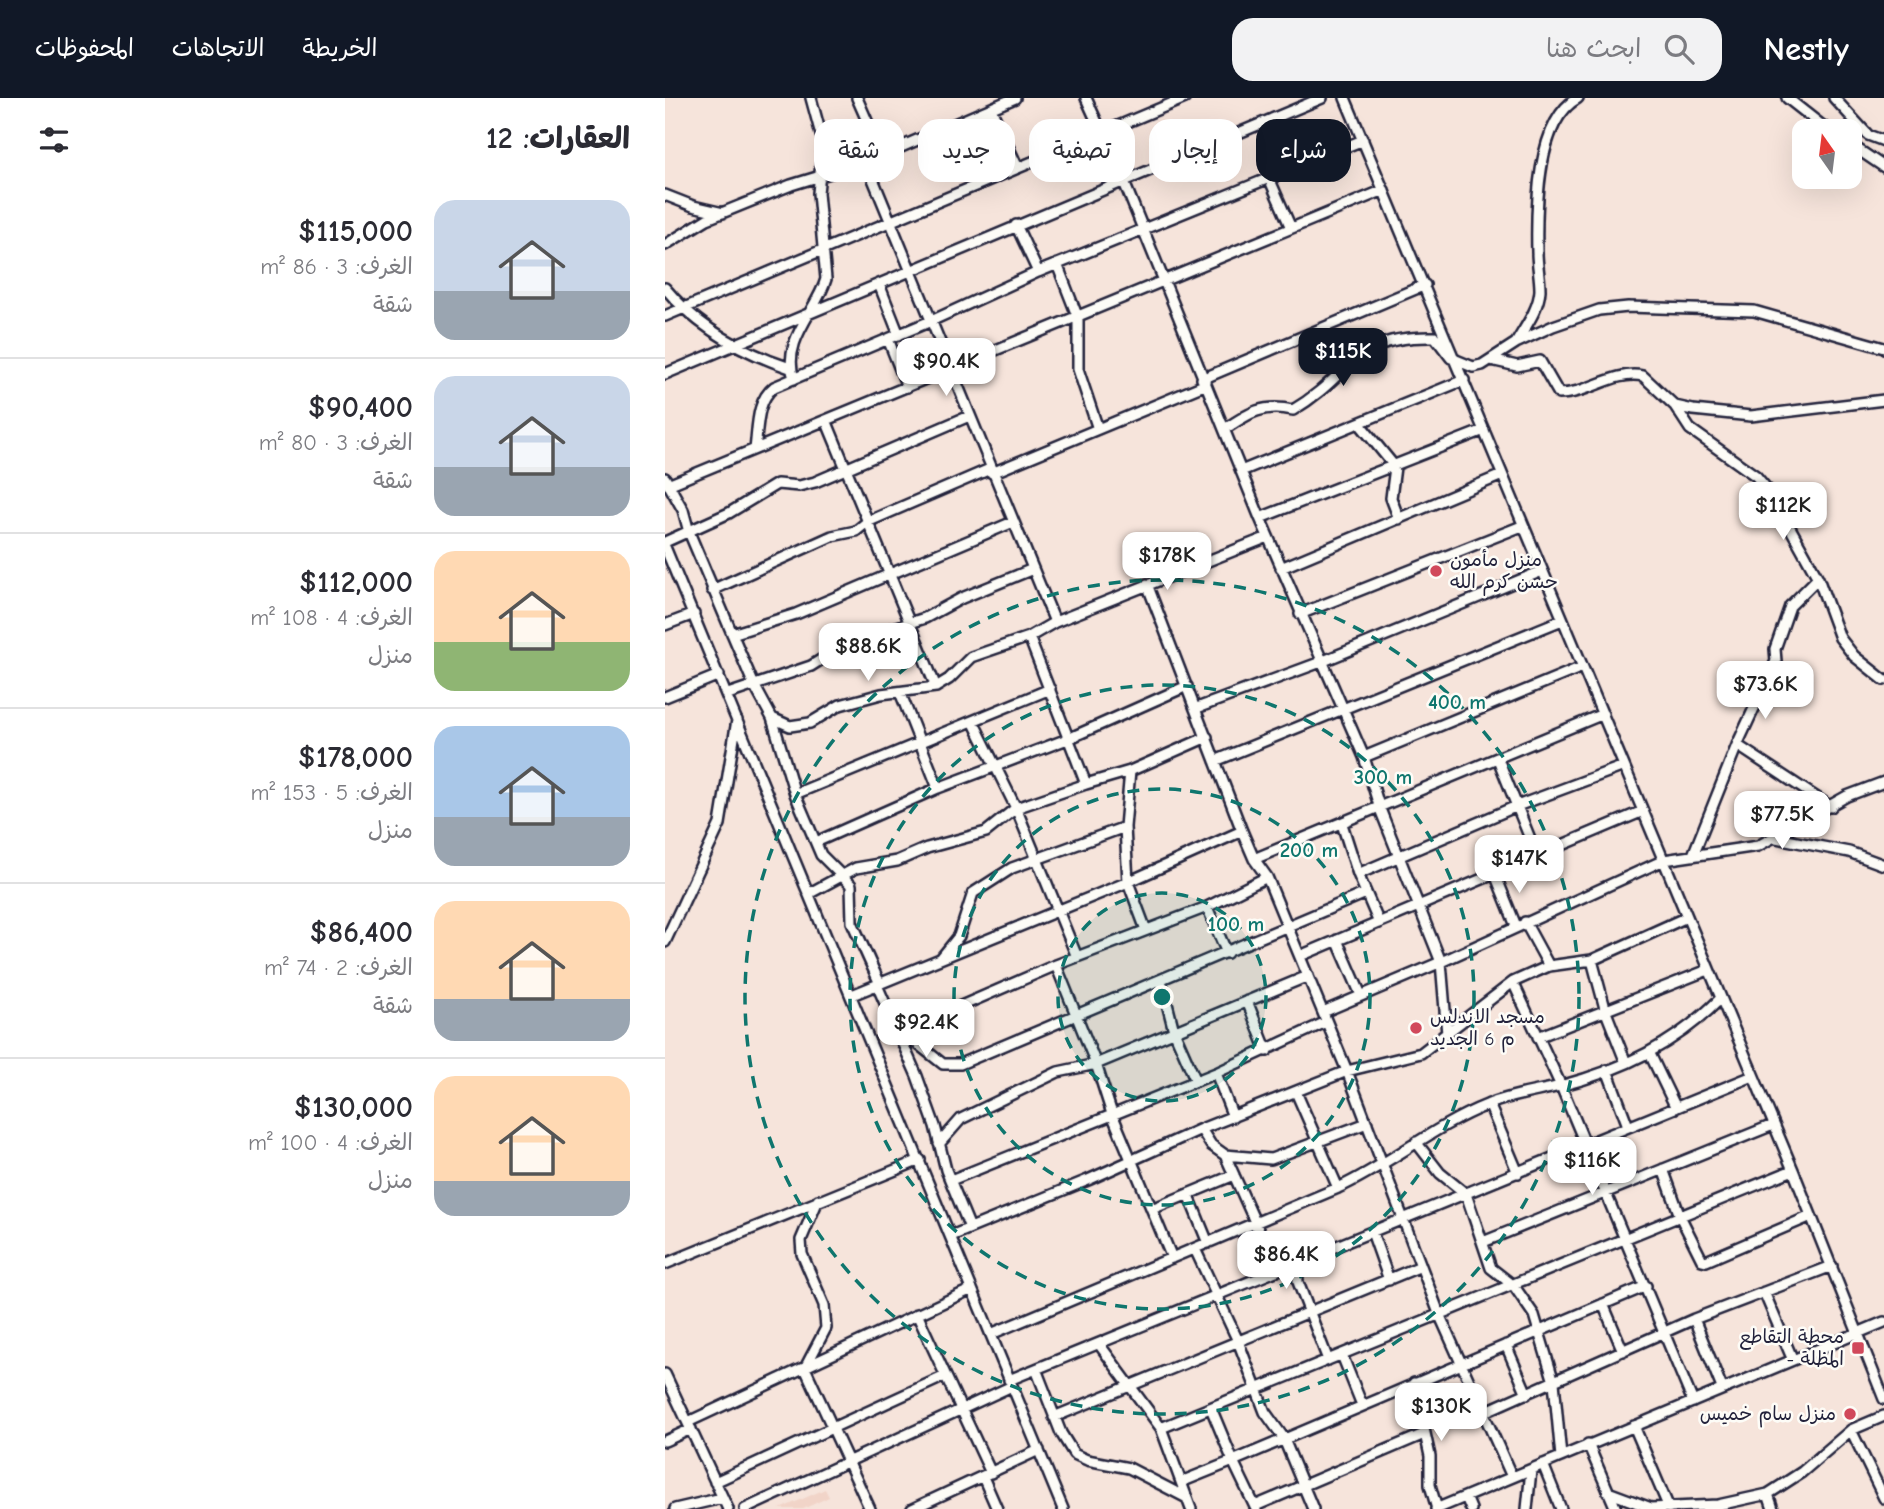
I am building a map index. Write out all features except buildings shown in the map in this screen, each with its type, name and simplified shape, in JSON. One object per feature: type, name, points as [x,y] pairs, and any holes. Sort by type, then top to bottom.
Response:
[{"type":"street","points":[[811,98],[817,119]]},
{"type":"street","points":[[856,98],[866,119]]},
{"type":"street","points":[[904,146],[1015,98]]},
{"type":"street","points":[[1086,98],[1096,119]]},
{"type":"street","points":[[1135,119],[1185,98]]},
{"type":"street","points":[[1135,177],[1322,98]]},
{"type":"street","points":[[1345,98],[1793,1170],[1884,1399]]},
{"type":"street","points":[[1516,343],[1532,316],[1540,291],[1537,253],[1539,209],[1549,138],[1556,119],[1566,104],[1578,98]]},
{"type":"street","points":[[1787,98],[1814,119]]},
{"type":"street","points":[[1834,98],[1868,135],[1884,141]]},
{"type":"street","points":[[991,109],[1018,168]]},
{"type":"street","points":[[1351,145],[1363,140]]},
{"type":"street","points":[[1862,152],[1884,167]]},
{"type":"street","points":[[665,316],[1029,163]]},
{"type":"street","points":[[665,245],[723,213],[814,178]]},
{"type":"street","points":[[795,379],[790,368],[806,313],[823,289],[826,279],[821,251],[820,182]]},
{"type":"street","points":[[874,182],[1055,622]]},
{"type":"street","points":[[665,374],[732,343],[879,285],[1016,225],[1124,182],[1203,382],[1225,429],[1300,614],[1364,757],[1380,809],[1441,962],[1447,1034]]},
{"type":"street","points":[[755,449],[765,395],[774,387],[899,335],[1038,272],[1259,182]]},
{"type":"street","points":[[1271,182],[1291,228]]},
{"type":"street","points":[[970,1228],[951,1180],[917,1076],[852,922],[851,885],[824,860],[795,794],[772,718],[753,683],[712,590],[683,510],[666,481],[755,449],[1384,190]]},
{"type":"street","points":[[665,195],[723,213]]},
{"type":"street","points":[[1016,225],[1038,272]]},
{"type":"street","points":[[1057,264],[1077,318],[1078,369],[1098,429]]},
{"type":"street","points":[[879,285],[899,335]]},
{"type":"street","points":[[712,590],[832,536],[856,531],[867,522],[1098,429],[1425,285]]},
{"type":"street","points":[[665,288],[683,309],[732,343],[790,368]]},
{"type":"street","points":[[1225,429],[1240,418],[1271,406],[1293,410],[1367,349],[1387,340],[1435,337],[1457,365],[1473,367],[1491,360],[1516,343],[1577,317],[1628,307],[1754,311],[1884,348]]},
{"type":"street","points":[[888,339],[907,387]]},
{"type":"street","points":[[1491,360],[1517,366],[1540,361],[1559,394],[1578,394],[1619,377],[1643,376],[1675,406],[1690,429],[1756,476],[1785,513],[1818,578],[1840,638],[1854,656],[1884,680]]},
{"type":"street","points":[[1241,471],[1464,380]]},
{"type":"street","points":[[1675,406],[1751,416],[1884,400]]},
{"type":"street","points":[[665,542],[729,513],[777,484],[805,485],[969,416]]},
{"type":"street","points":[[826,420],[936,687]]},
{"type":"street","points":[[1359,423],[1395,467],[1391,498],[1399,519]]},
{"type":"street","points":[[1260,518],[1484,430]]},
{"type":"street","points":[[1281,568],[1502,475]]},
{"type":"street","points":[[732,634],[796,614],[891,577],[1013,522]]},
{"type":"street","points":[[1300,614],[1522,526]]},
{"type":"street","points":[[772,718],[790,726],[810,723],[840,705],[936,687],[949,679],[971,657],[1029,637],[1055,622],[1268,537]]},
{"type":"street","points":[[665,547],[669,568],[694,614],[728,694],[1063,1509]]},
{"type":"street","points":[[728,694],[753,683],[803,669],[849,642],[909,624],[1033,569]]},
{"type":"street","points":[[1197,708],[1321,662],[1542,571]]},
{"type":"street","points":[[1693,855],[1737,745],[1776,661],[1775,649],[1790,606],[1818,578]]},
{"type":"street","points":[[1147,584],[1197,708],[1242,831],[1254,859],[1267,877],[1347,1071],[1440,1316],[1512,1477]]},
{"type":"street","points":[[665,625],[694,614]]},
{"type":"street","points":[[1215,761],[1344,711],[1562,620]]},
{"type":"street","points":[[1029,637],[1086,784]]},
{"type":"street","points":[[1364,757],[1582,667]]},
{"type":"street","points":[[665,697],[719,675]]},
{"type":"street","points":[[816,842],[938,788],[1070,738],[1187,686]]},
{"type":"street","points":[[795,794],[1050,689]]},
{"type":"street","points":[[899,692],[938,788]]},
{"type":"street","points":[[1254,859],[1380,809],[1603,714]]},
{"type":"street","points":[[665,942],[720,824],[738,718]]},
{"type":"street","points":[[973,721],[1016,808],[1077,957]]},
{"type":"street","points":[[810,893],[856,868],[897,861],[927,848],[986,832],[1016,808],[1130,771],[1207,737]]},
{"type":"street","points":[[1737,745],[1831,807]]},
{"type":"street","points":[[1498,759],[1537,856]]},
{"type":"street","points":[[1358,874],[1517,806],[1624,766]]},
{"type":"street","points":[[1130,771],[1125,827],[1128,882],[1146,930]]},
{"type":"street","points":[[1323,1012],[1441,962],[1664,860],[1736,851],[1776,838],[1869,786],[1884,782]]},
{"type":"street","points":[[1300,956],[1643,811]]},
{"type":"street","points":[[1342,824],[1358,874],[1380,923]]},
{"type":"street","points":[[941,958],[959,936],[973,893],[1011,868],[1038,861],[1125,827]]},
{"type":"street","points":[[852,995],[1128,882],[1242,831]]},
{"type":"street","points":[[1776,838],[1849,852],[1884,865]]},
{"type":"street","points":[[1495,874],[1520,924],[1549,966]]},
{"type":"street","points":[[898,1029],[1207,907],[1267,877]]},
{"type":"street","points":[[898,1029],[923,1051],[950,1065],[968,1061],[1366,893]]},
{"type":"street","points":[[1207,907],[1227,953]]},
{"type":"street","points":[[951,1236],[1201,1129],[1347,1071],[1421,1053],[1513,982],[1549,966],[1592,960],[1687,917]]},
{"type":"street","points":[[1337,940],[1361,995]]},
{"type":"street","points":[[1592,960],[1606,1012],[1626,1063]]},
{"type":"street","points":[[1056,965],[1096,1063],[1112,1114],[1172,1258]]},
{"type":"street","points":[[1538,1037],[1709,970]]},
{"type":"street","points":[[939,1144],[961,1119],[1058,1072],[1096,1063],[1308,976]]},
{"type":"street","points":[[1161,980],[1174,1031],[1196,1081]]},
{"type":"street","points":[[1513,982],[1561,1086],[1693,1402]]},
{"type":"street","points":[[991,1334],[1362,1177],[1416,1142],[1489,1104],[1561,1086],[1650,1054],[1691,1027],[1721,998]]},
{"type":"street","points":[[1247,1001],[1267,1051]]},
{"type":"street","points":[[951,1180],[1216,1073],[1326,1022]]},
{"type":"street","points":[[1650,1054],[1677,1108]]},
{"type":"street","points":[[1607,1070],[1628,1126]]},
{"type":"street","points":[[1216,1073],[1233,1117]]},
{"type":"street","points":[[745,1509],[961,1409],[1036,1369],[1753,1076]]},
{"type":"street","points":[[1296,1092],[1338,1188]]},
{"type":"street","points":[[1489,1104],[1518,1173]]},
{"type":"street","points":[[1225,1155],[1271,1159],[1367,1123]]},
{"type":"street","points":[[1483,1242],[1773,1125]]},
{"type":"street","points":[[1201,1129],[1211,1145],[1225,1155],[1277,1271]]},
{"type":"street","points":[[1416,1142],[1440,1173],[1466,1194],[1491,1268],[1514,1286],[1529,1303],[1555,1382],[1561,1457]]},
{"type":"street","points":[[665,1265],[920,1160]]},
{"type":"street","points":[[1663,1169],[1680,1216],[1702,1260],[1706,1261],[1811,1216]]},
{"type":"street","points":[[1161,1428],[1793,1170]]},
{"type":"street","points":[[1152,1209],[1234,1175]]},
{"type":"street","points":[[1188,1194],[1208,1242]]},
{"type":"street","points":[[805,1368],[826,1328],[824,1305],[802,1254],[801,1240],[818,1200]]},
{"type":"street","points":[[1372,1232],[1389,1280]]},
{"type":"street","points":[[1195,1249],[1238,1341],[1265,1412],[1283,1437],[1313,1509]]},
{"type":"street","points":[[1297,1263],[1299,1282],[1328,1360]]},
{"type":"street","points":[[1054,1417],[1421,1266]]},
{"type":"street","points":[[1482,1413],[1694,1318],[1832,1266]]},
{"type":"street","points":[[1181,1482],[1646,1286]]},
{"type":"street","points":[[665,1441],[805,1368],[972,1289]]},
{"type":"street","points":[[1764,1292],[1792,1358]]},
{"type":"street","points":[[1603,1304],[1623,1352]]},
{"type":"street","points":[[917,1314],[961,1409],[987,1475],[997,1509]]},
{"type":"street","points":[[1694,1318],[1722,1388]]},
{"type":"street","points":[[1414,1383],[1431,1464],[1430,1485],[1437,1509],[1792,1358],[1884,1322]]},
{"type":"street","points":[[1099,1343],[1161,1428],[1191,1509]]},
{"type":"street","points":[[1506,1345],[1527,1394]]},
{"type":"street","points":[[1342,1355],[1362,1405]]},
{"type":"street","points":[[805,1368],[870,1509]]},
{"type":"street","points":[[1036,1369],[1069,1449],[1080,1458],[1129,1468],[1187,1498]]},
{"type":"street","points":[[665,1374],[728,1509]]},
{"type":"street","points":[[715,1482],[945,1376]]},
{"type":"street","points":[[1211,1408],[1256,1507],[1302,1484],[1424,1434]]},
{"type":"street","points":[[1608,1492],[1637,1504],[1669,1508],[1718,1505],[1768,1494],[1802,1472],[1850,1430],[1884,1416]]},
{"type":"street","points":[[1634,1426],[1669,1508]]},
{"type":"street","points":[[1850,1430],[1884,1498]]},
{"type":"street","points":[[1588,1444],[1616,1509]]},
{"type":"street","points":[[912,1509],[1039,1450]]},
{"type":"street","points":[[1543,1464],[1561,1509]]},
{"type":"street","points":[[1527,1509],[1531,1470]]},
{"type":"street","points":[[1768,1494],[1773,1509]]},
{"type":"street","points":[[675,1509],[722,1497]]},
{"type":"street","points":[[1466,1497],[1471,1509]]},
{"type":"shaded area","points":[[825,1489],[829,1497],[803,1509],[780,1509]]},
{"type":"place","name":"منزل مأمون حسن كرم الله","points":[[1436,571]]},
{"type":"place","name":"مسجد الاندلس م 6 الجديد","points":[[1416,1028]]},
{"type":"place","name":"محطة التقاطع - المظلة","points":[[1858,1348]]},
{"type":"place","name":"منزل سام خميس","points":[[1850,1414]]}]
